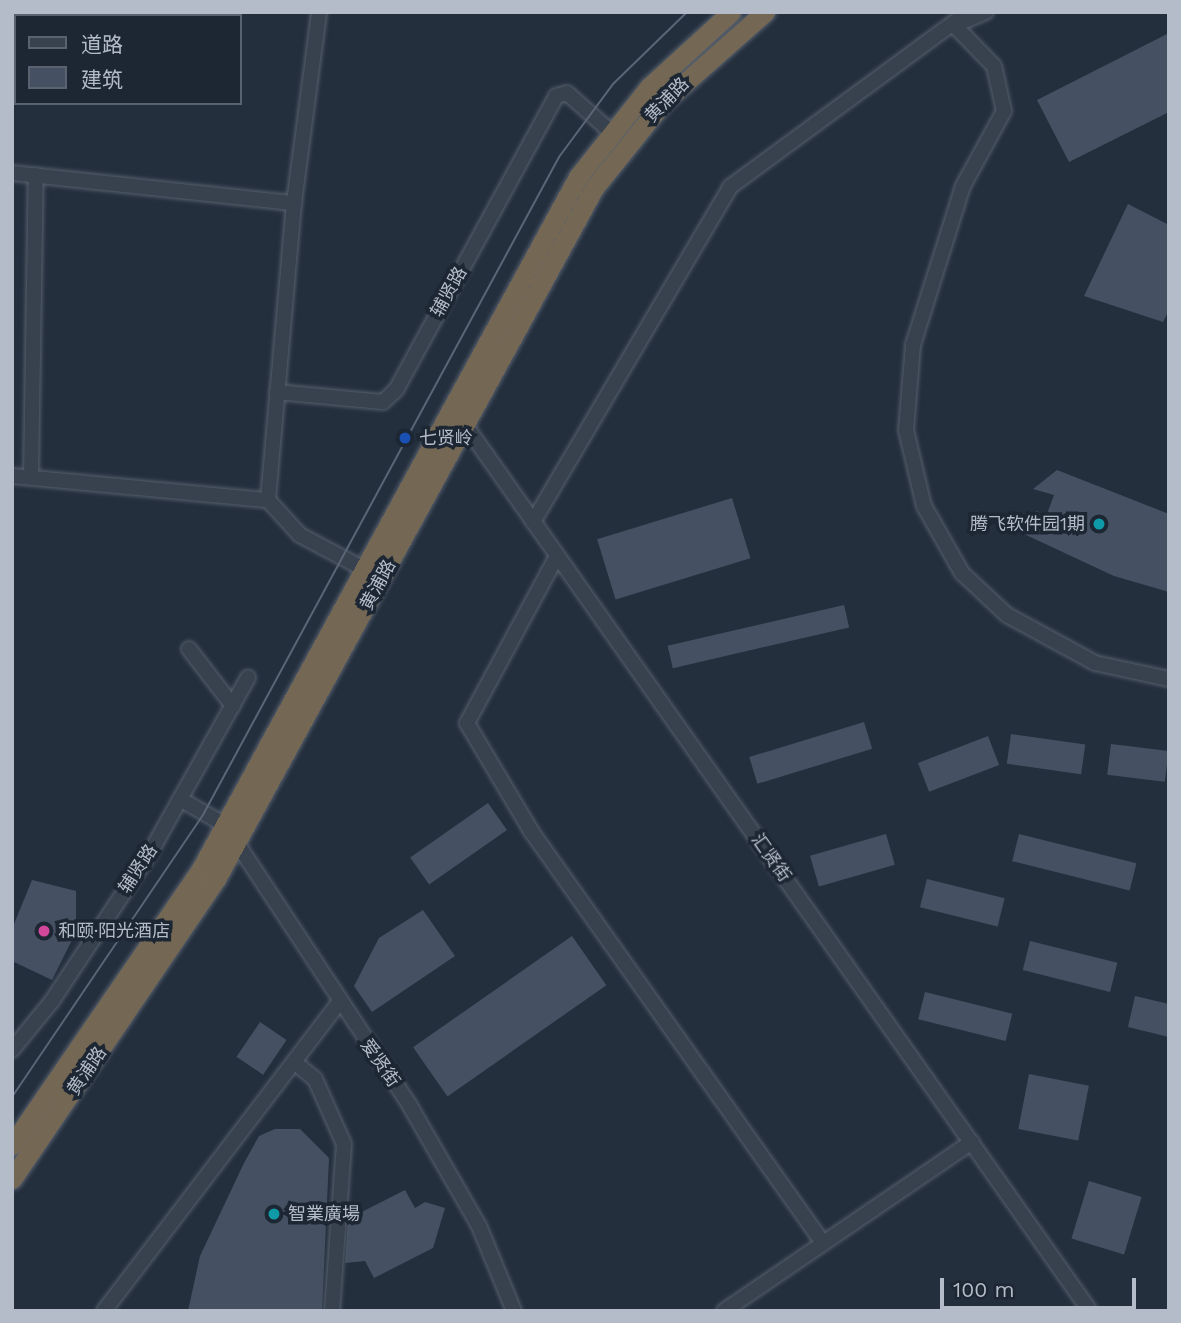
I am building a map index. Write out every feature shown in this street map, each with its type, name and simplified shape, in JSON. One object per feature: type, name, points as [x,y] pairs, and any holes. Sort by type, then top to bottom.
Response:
[{"type":"highway","name":"黄浦路","points":[[12,1145],[225,825],[559,207],[610,131],[731,12]]},
{"type":"highway","name":"黄浦路","points":[[12,1179],[237,843],[464,425],[613,160],[664,101],[765,12]]},
{"type":"street","points":[[268,500],[294,203],[319,12]]},
{"type":"street","points":[[533,522],[730,187],[954,25],[968,12]]},
{"type":"street","points":[[954,25],[986,12]]},
{"type":"street","points":[[954,25],[994,66],[1004,111],[963,186],[913,345],[906,430],[916,483],[946,551],[1007,615],[1096,663],[1169,679]]},
{"type":"street","name":"辅贤路","points":[[277,391],[383,402],[396,390],[556,96],[567,93],[610,131]]},
{"type":"street","points":[[12,173],[294,203]]},
{"type":"street","points":[[31,477],[36,175]]},
{"type":"street","name":"汇贤街","points":[[452,407],[1090,1311]]},
{"type":"street","points":[[12,476],[268,500],[300,535],[364,569]]},
{"type":"street","points":[[557,556],[467,723],[531,831],[823,1243]]},
{"type":"street","points":[[188,649],[233,705]]},
{"type":"street","name":"辅贤路","points":[[12,1050],[52,1001],[180,799],[248,678]]},
{"type":"street","points":[[180,799],[225,825]]},
{"type":"street","name":"爱贤街","points":[[225,825],[338,1003],[444,1160],[514,1311]]},
{"type":"street","points":[[104,1311],[338,1003]]},
{"type":"street","points":[[294,1062],[315,1079],[344,1144],[332,1311]]},
{"type":"street","points":[[724,1311],[972,1142]]},
{"type":"building","points":[[1169,33],[1169,112],[1069,162],[1037,100]]},
{"type":"building","points":[[1128,204],[1169,225],[1169,310],[1163,322],[1084,296]]},
{"type":"building","name":"腾飞软件园1期","points":[[1057,470],[1169,514],[1169,592],[1114,576],[1024,534],[1036,511],[1047,514],[1054,495],[1033,489]]},
{"type":"building","points":[[732,498],[750,558],[616,599],[597,539]]},
{"type":"building","points":[[844,605],[849,627],[673,668],[668,646]]},
{"type":"building","points":[[864,722],[872,749],[757,784],[749,757]]},
{"type":"building","points":[[1011,734],[1085,744],[1081,774],[1007,764]]},
{"type":"building","points":[[988,736],[999,765],[929,792],[918,763]]},
{"type":"building","points":[[1111,744],[1169,751],[1165,782],[1107,775]]},
{"type":"building","points":[[488,803],[507,830],[429,885],[410,857]]},
{"type":"building","points":[[886,834],[895,865],[819,887],[810,856]]},
{"type":"building","points":[[1019,834],[1136,863],[1130,890],[1012,861]]},
{"type":"building","points":[[927,879],[1005,898],[998,926],[920,907]]},
{"type":"building","name":"和颐·阳光酒店","points":[[32,880],[76,891],[76,932],[52,980],[12,961],[12,929]]},
{"type":"building","points":[[423,910],[455,956],[372,1012],[354,986],[379,938]]},
{"type":"building","points":[[572,936],[606,985],[447,1096],[413,1047]]},
{"type":"building","points":[[1030,941],[1117,963],[1110,992],[1023,970]]},
{"type":"building","points":[[925,992],[1012,1014],[1006,1041],[918,1019]]},
{"type":"building","points":[[1135,996],[1169,1004],[1169,1037],[1128,1027]]},
{"type":"building","points":[[260,1022],[287,1040],[263,1075],[237,1057]]},
{"type":"building","points":[[1029,1074],[1089,1086],[1078,1141],[1018,1129]]},
{"type":"building","name":"智業廣場","points":[[275,1129],[300,1129],[329,1158],[322,1311],[188,1311],[200,1256],[244,1163],[259,1136]]},
{"type":"building","points":[[1089,1181],[1142,1197],[1124,1254],[1071,1238]]},
{"type":"building","points":[[405,1190],[415,1208],[425,1202],[445,1208],[433,1248],[374,1278],[365,1261],[345,1263],[348,1219]]},
{"type":"tram line","points":[[12,1097],[204,813],[559,157],[613,84],[687,12]]},
{"type":"place","name":"七贤岭","points":[[405,438]]},
{"type":"place","name":"腾飞软件园1期","points":[[1099,524]]},
{"type":"place","name":"和颐·阳光酒店","points":[[44,931]]},
{"type":"place","name":"智業廣場","points":[[274,1214]]}]
